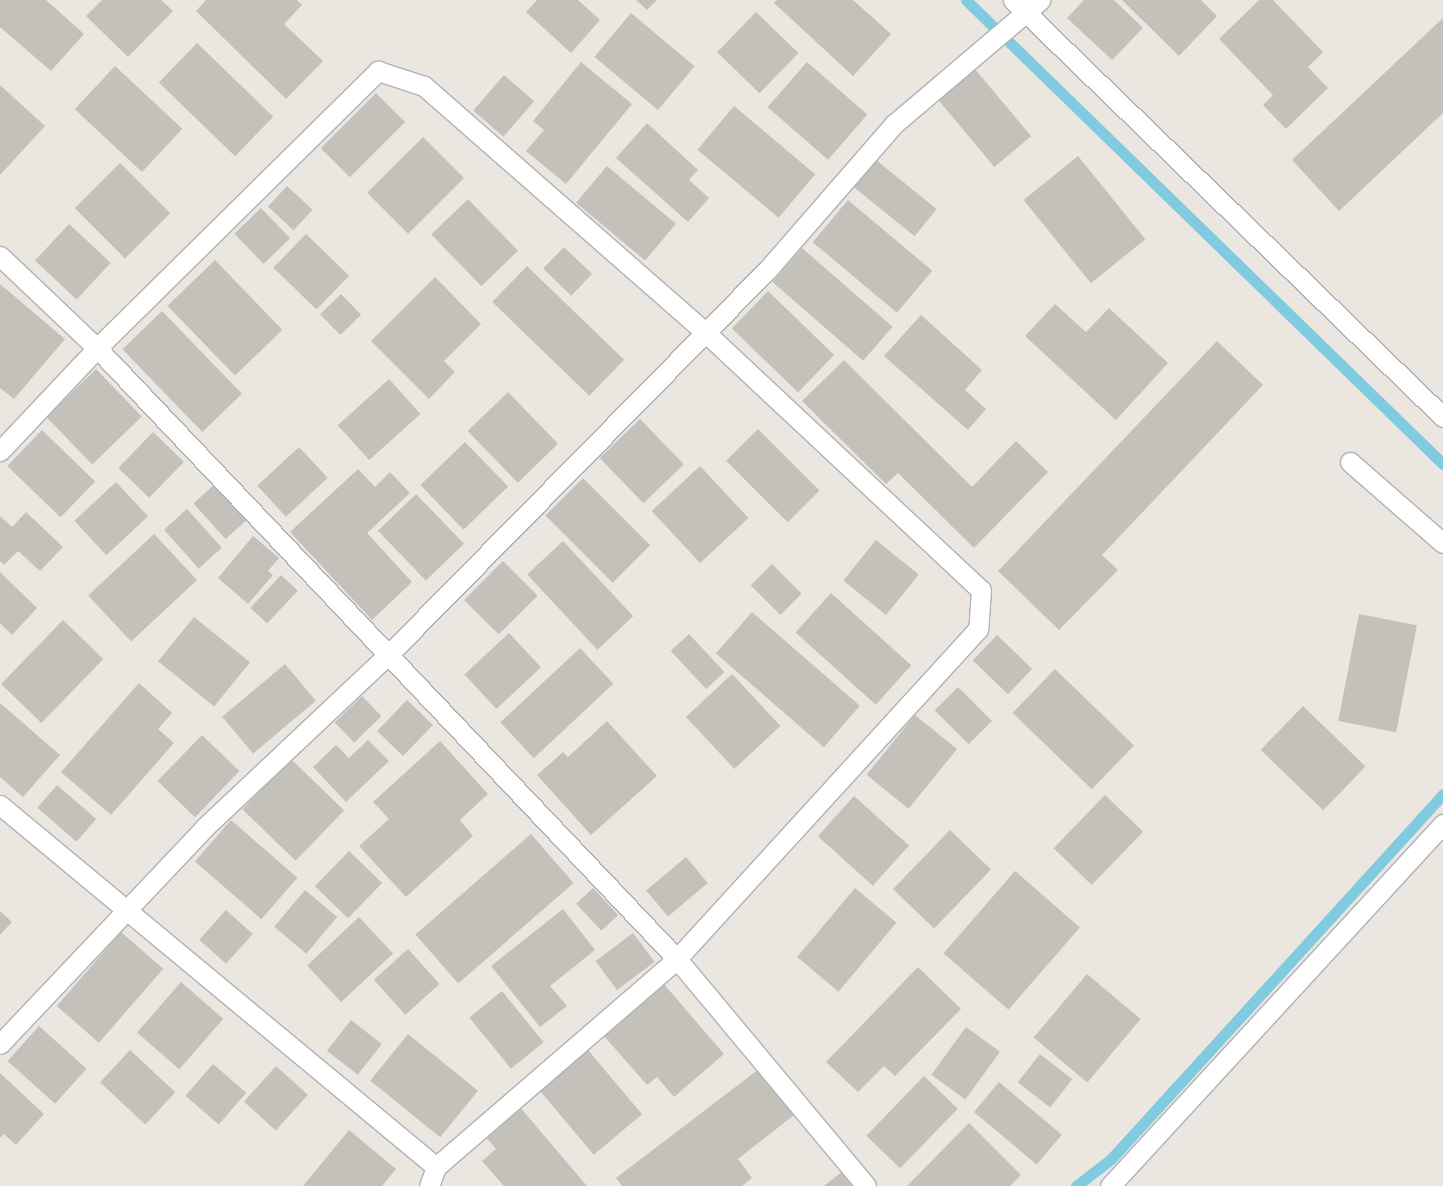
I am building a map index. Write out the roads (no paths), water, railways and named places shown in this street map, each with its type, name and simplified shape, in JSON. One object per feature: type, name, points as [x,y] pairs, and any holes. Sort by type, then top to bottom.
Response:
[{"type":"lane","points":[[1013,0],[1443,416]]},
{"type":"lane","points":[[0,1044],[127,912],[204,828],[390,653],[704,331],[768,269],[894,124],[1040,0]]},
{"type":"lane","points":[[0,451],[97,348],[378,71],[424,86],[704,331],[981,590],[978,629],[677,959],[436,1167],[429,1186]]},
{"type":"lane","points":[[0,256],[97,348],[390,653],[677,959],[866,1186]]},
{"type":"lane","points":[[1350,462],[1443,543]]},
{"type":"lane","points":[[0,805],[436,1167]]},
{"type":"lane","points":[[1110,1186],[1443,824]]},
{"type":"waterway","points":[[966,0],[1443,464]]},
{"type":"waterway","points":[[1076,1186],[1111,1159],[1443,794]]}]
